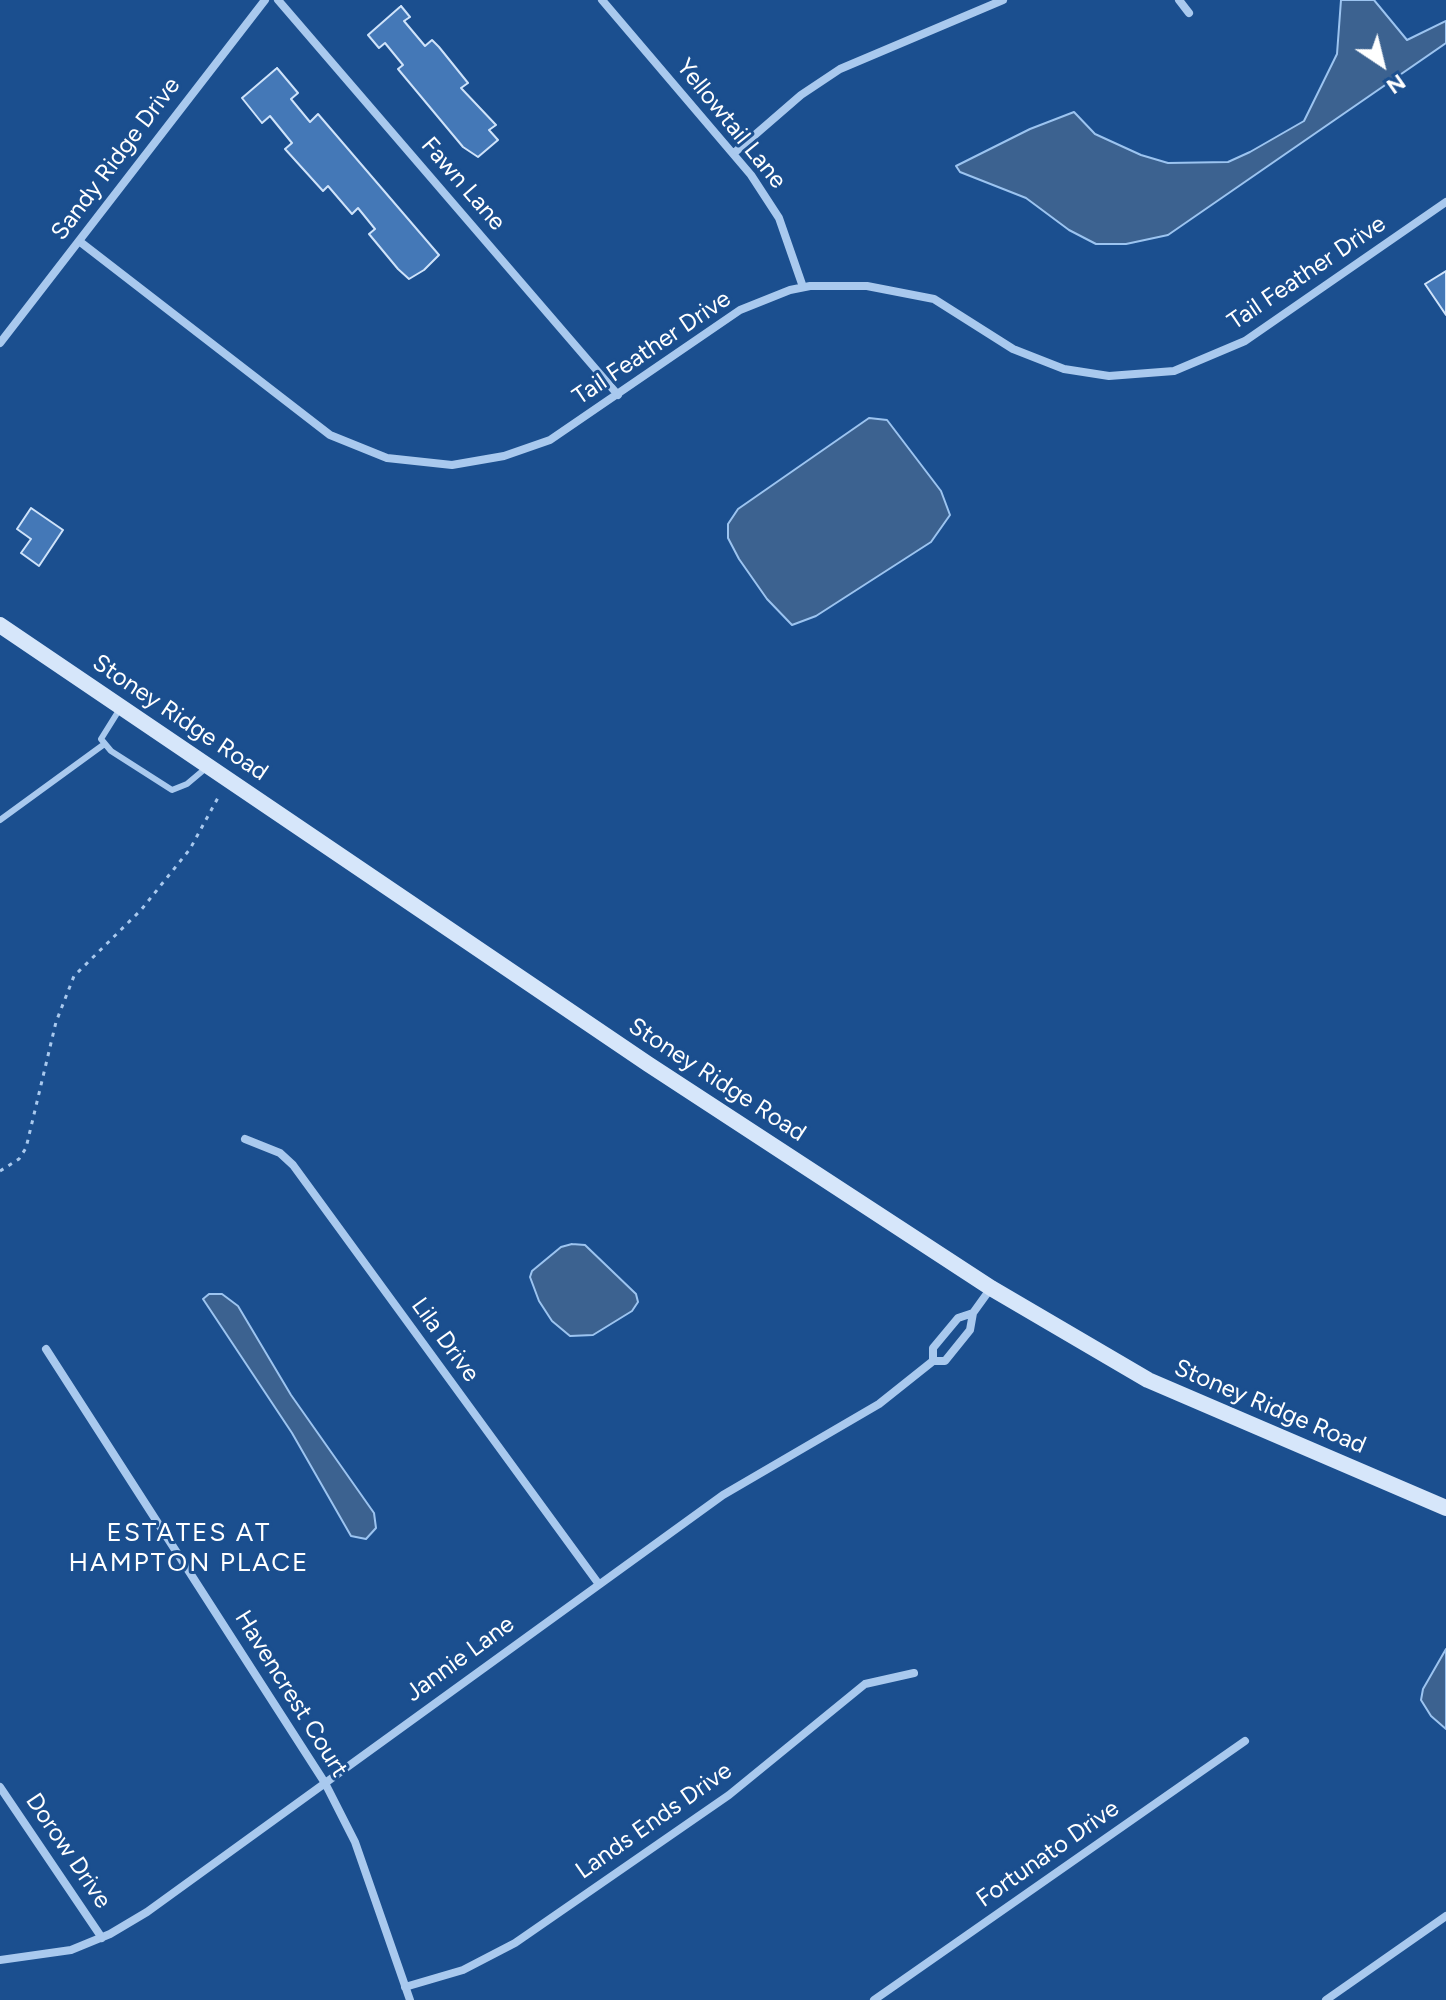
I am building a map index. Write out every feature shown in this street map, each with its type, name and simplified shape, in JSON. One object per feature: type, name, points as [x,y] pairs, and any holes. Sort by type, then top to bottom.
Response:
[{"type":"street","name":"Sandy Ridge Drive","points":[[0,343],[265,0]]},
{"type":"street","name":"Fawn Lane","points":[[278,0],[618,395]]},
{"type":"street","name":"Yellowtail Lane","points":[[602,0],[734,153],[779,218],[803,287]]},
{"type":"street","points":[[734,153],[801,95],[840,69],[1003,0]]},
{"type":"street","points":[[1179,0],[1189,13]]},
{"type":"street","name":"Tail Feather Drive","points":[[79,241],[320,429],[355,448],[387,458],[452,465],[504,456],[561,434],[740,310],[803,287],[844,284],[917,294],[951,308],[1013,349],[1041,362],[1096,375],[1159,374],[1202,362],[1245,341],[1446,202]]},
{"type":"street","name":"Stoney Ridge Road","points":[[0,625],[635,1056],[991,1288],[1148,1380],[1446,1508]]},
{"type":"street","name":"Lila Drive","points":[[245,1139],[280,1153],[293,1165],[598,1583]]},
{"type":"street","name":"Jannie Lane","points":[[0,1960],[49,1955],[102,1938],[147,1912],[733,1488],[887,1399],[933,1361],[945,1361],[970,1330],[973,1313],[991,1288]]},
{"type":"street","name":"Jannie Lane","points":[[933,1361],[933,1348],[958,1318],[973,1313]]},
{"type":"street","name":"Havencrest Court","points":[[46,1349],[325,1783],[355,1842],[410,2000]]},
{"type":"street","name":"Lands Ends Drive","points":[[405,1987],[463,1970],[515,1943],[729,1795],[865,1684],[914,1673]]},
{"type":"street","name":"Fortunato Drive","points":[[874,2000],[1245,1741]]},
{"type":"street","name":"Dorow Drive","points":[[0,1787],[102,1938]]},
{"type":"street","points":[[1326,2000],[1446,1916]]},
{"type":"lane","points":[[121,707],[101,739],[103,745],[167,789],[187,784],[208,766]]},
{"type":"lane","points":[[0,820],[103,745]]},
{"type":"path","points":[[0,1171],[19,1159],[26,1148],[56,1022],[74,976],[141,910],[190,849],[213,812],[226,779]]},
{"type":"water","points":[[1341,0],[1374,0],[1407,40],[1446,21],[1446,43],[1168,235],[1126,244],[1096,244],[1069,230],[1026,198],[960,172],[956,166],[1030,129],[1074,112],[1095,134],[1141,155],[1168,163],[1228,162],[1304,121],[1337,54]]},
{"type":"water","points":[[869,418],[887,420],[941,491],[950,515],[931,542],[816,616],[792,625],[767,599],[739,559],[728,538],[728,524],[738,509]]},
{"type":"water","points":[[585,1245],[636,1294],[638,1302],[632,1311],[593,1335],[570,1336],[552,1321],[539,1301],[530,1277],[532,1271],[561,1247]]},
{"type":"water","points":[[209,1294],[222,1294],[238,1306],[291,1395],[374,1513],[376,1528],[366,1539],[351,1536],[292,1433],[203,1299]]},
{"type":"water","points":[[1446,1649],[1446,1729],[1431,1716],[1421,1700],[1423,1689]]},
{"type":"building","points":[[401,6],[410,17],[404,21],[425,46],[432,40],[439,47],[468,83],[461,88],[496,125],[489,130],[498,140],[478,157],[463,147],[398,69],[403,65],[385,43],[379,48],[368,35]]},
{"type":"building","points":[[277,68],[298,93],[291,99],[310,122],[318,114],[439,255],[424,270],[409,279],[398,269],[369,234],[375,229],[358,208],[352,214],[328,186],[323,191],[285,149],[292,143],[270,116],[262,123],[242,98]]},
{"type":"building","points":[[1446,271],[1446,315],[1425,284]]},
{"type":"building","points":[[31,508],[63,530],[39,566],[21,553],[31,539],[17,529]]},
{"type":"district","name":"ESTATES AT HAMPTON PLACE","points":[[189,1548]]}]
